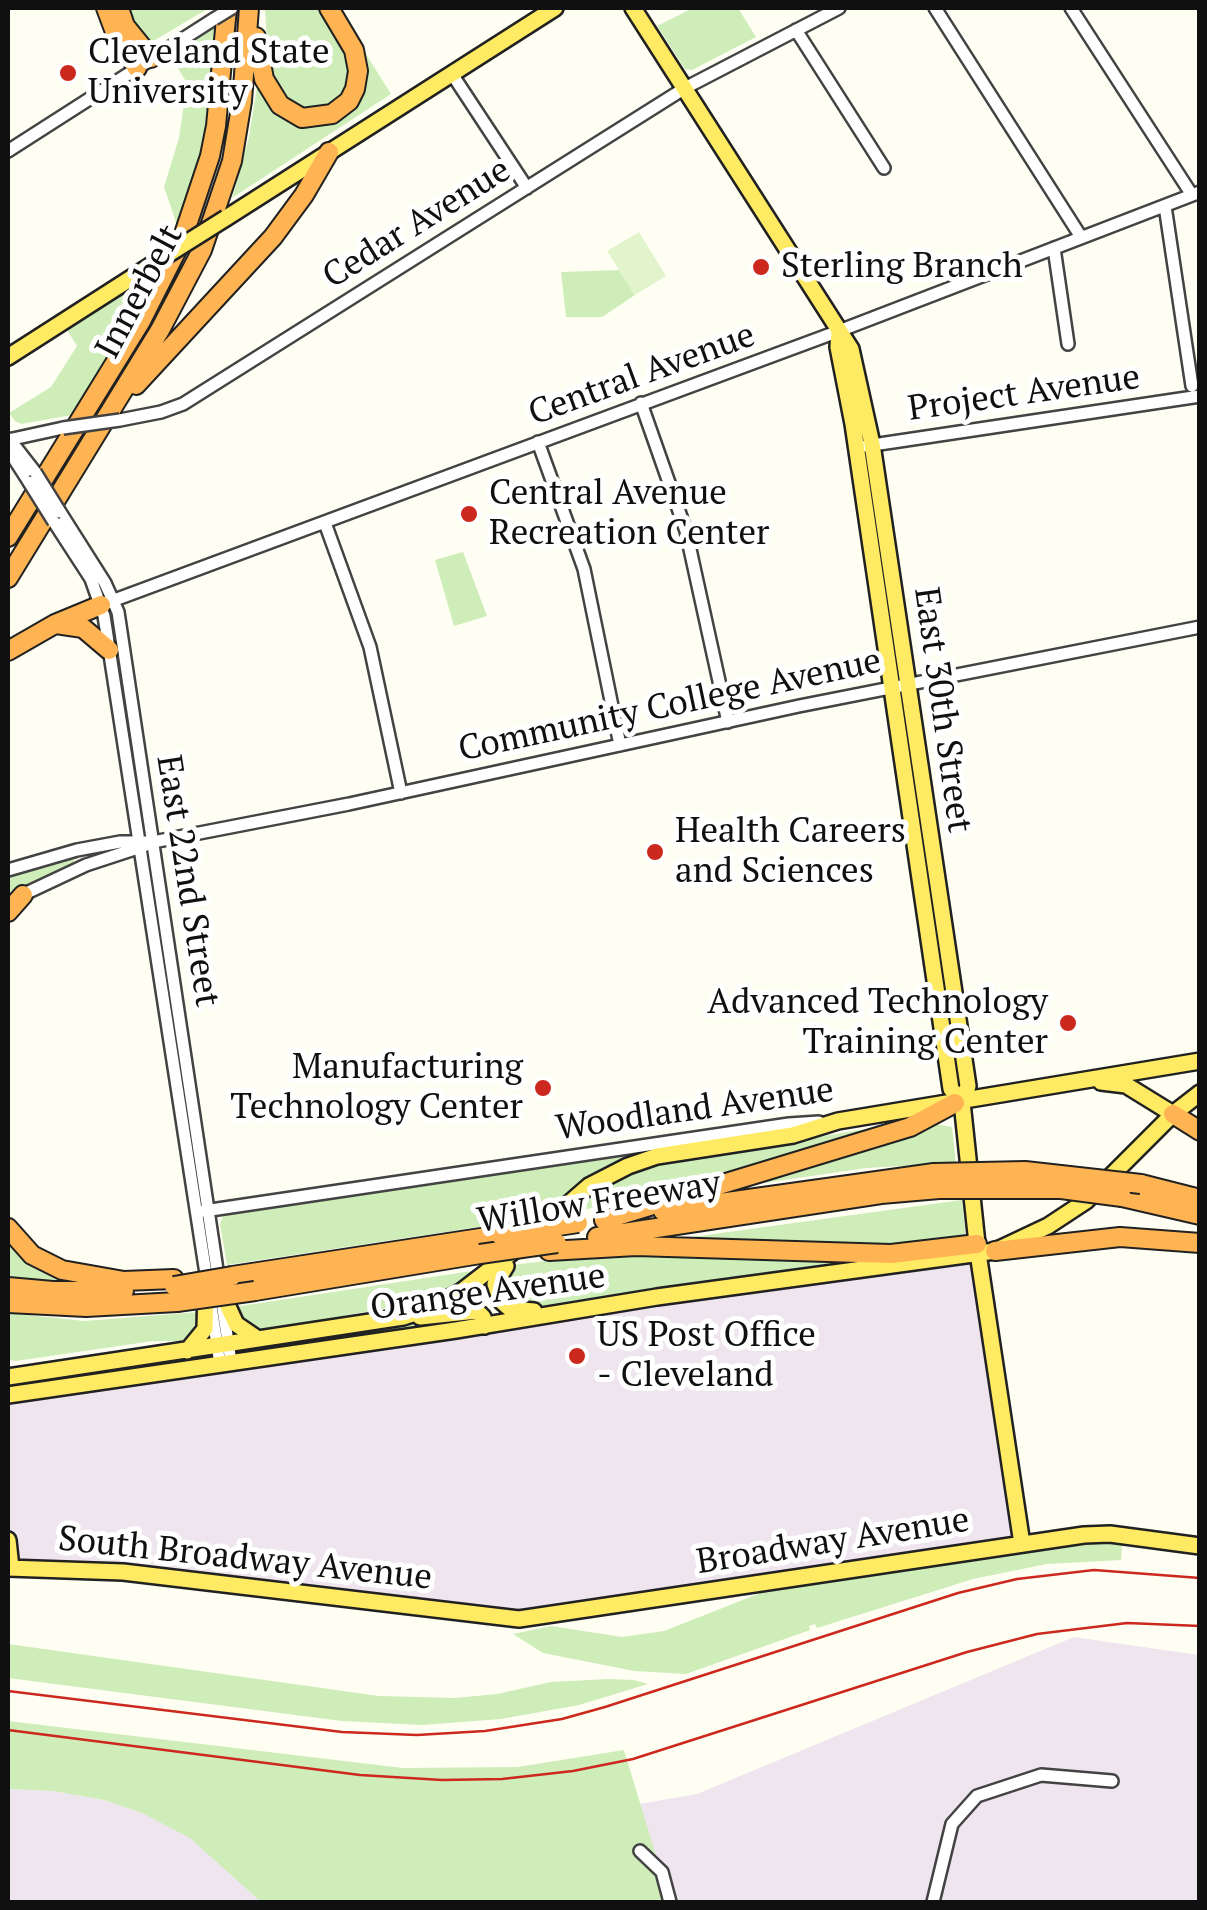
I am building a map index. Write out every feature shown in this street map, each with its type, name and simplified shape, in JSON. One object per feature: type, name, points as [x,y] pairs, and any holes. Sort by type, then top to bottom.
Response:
[{"type":"highway","points":[[106,8],[115,32],[144,63]]},
{"type":"highway","points":[[119,8],[144,63]]},
{"type":"highway","points":[[251,8],[258,58],[272,95],[291,113],[312,118],[342,108],[357,80],[354,50],[329,8]]},
{"type":"highway","name":"Innerbelt","points":[[8,578],[116,416],[202,250],[223,190],[242,101],[251,8]]},
{"type":"highway","name":"Innerbelt","points":[[8,538],[142,321],[193,212],[210,156],[221,96],[227,36],[224,10]]},
{"type":"highway","points":[[116,416],[272,236],[304,195],[328,152]]},
{"type":"highway","points":[[8,650],[56,624],[108,603]]},
{"type":"highway","points":[[56,624],[83,628],[109,650]]},
{"type":"highway","points":[[8,912],[15,899]]},
{"type":"highway","points":[[604,1220],[910,1128],[958,1103]]},
{"type":"highway","points":[[1173,1114],[1200,1131]]},
{"type":"highway","name":"Willow Freeway","points":[[8,1287],[82,1292],[254,1282],[578,1223],[1040,1172],[1141,1184],[1200,1199]]},
{"type":"highway","name":"Willow Freeway","points":[[8,1302],[86,1307],[226,1281],[312,1282],[553,1247],[937,1181],[1122,1197],[1200,1215]]},
{"type":"highway","points":[[8,1228],[32,1255],[62,1270],[175,1289]]},
{"type":"highway","points":[[553,1247],[902,1254],[1120,1237],[1200,1243]]},
{"type":"main road","points":[[8,356],[556,8]]},
{"type":"main road","name":"East 30th Street","points":[[633,8],[851,349],[908,684],[968,1086],[958,1103]]},
{"type":"main road","name":"East 30th Street","points":[[865,446],[890,688],[950,1089],[958,1103],[983,1250],[1022,1544]]},
{"type":"main road","name":"Woodland Avenue","points":[[838,1121],[1200,1061]]},
{"type":"main road","points":[[1089,1081],[1120,1083],[1173,1114]]},
{"type":"main road","points":[[983,1250],[1048,1226],[1086,1201],[1173,1114],[1200,1093]]},
{"type":"main road","points":[[1142,1094],[1151,1116],[1150,1138]]},
{"type":"main road","name":"Orange Avenue","points":[[8,1377],[416,1313],[450,1298],[491,1270],[589,1186],[643,1160],[793,1135],[838,1121]]},
{"type":"main road","points":[[535,1233],[496,1280],[499,1297],[510,1309],[531,1312],[658,1297]]},
{"type":"main road","name":"Orange Avenue","points":[[8,1395],[983,1250]]},
{"type":"main road","points":[[186,1351],[200,1338],[206,1325],[207,1272]]},
{"type":"main road","points":[[226,1281],[236,1324],[258,1339]]},
{"type":"main road","points":[[388,1320],[474,1310],[482,1314],[485,1326]]},
{"type":"main road","points":[[8,1367],[34,1373]]},
{"type":"main road","name":"Broadway Avenue","points":[[476,1615],[534,1617],[1101,1534],[1200,1546]]},
{"type":"main road","points":[[8,1540],[9,1568]]},
{"type":"main road","name":"South Broadway Avenue","points":[[9,1568],[64,1568],[172,1577],[476,1615]]},
{"type":"street","name":"Cedar Avenue","points":[[8,438],[116,416],[161,412],[182,404],[684,88],[839,8]]},
{"type":"street","points":[[935,8],[1081,238]]},
{"type":"street","points":[[1072,8],[1196,193]]},
{"type":"street","points":[[8,151],[224,10]]},
{"type":"street","points":[[796,30],[884,168]]},
{"type":"street","points":[[452,74],[526,188]]},
{"type":"street","name":"Central Avenue","points":[[108,603],[839,331],[1196,193]]},
{"type":"street","points":[[1165,206],[1196,391]]},
{"type":"street","points":[[1054,248],[1068,344]]},
{"type":"street","name":"Project Avenue","points":[[865,446],[1196,391]]},
{"type":"street","points":[[641,403],[686,531],[728,722]]},
{"type":"street","name":"East 22nd Street","points":[[8,438],[11,454],[32,477],[90,580],[108,603],[203,1212],[207,1272],[226,1363]]},
{"type":"street","points":[[538,442],[584,569],[620,745]]},
{"type":"street","points":[[325,523],[370,647],[401,793]]},
{"type":"street","name":"East 22nd Street","points":[[108,603],[109,650],[144,843]]},
{"type":"street","name":"Community College Avenue","points":[[144,843],[1200,627]]},
{"type":"street","points":[[8,870],[78,850],[144,843]]},
{"type":"street","points":[[15,899],[144,843]]},
{"type":"street","name":"Woodland Avenue","points":[[203,1212],[719,1134],[838,1121]]},
{"type":"street","name":"East 22nd Street","points":[[203,1212],[226,1281],[223,1345]]},
{"type":"street","points":[[932,1902],[952,1824],[977,1796],[1041,1775],[1112,1781]]},
{"type":"street","points":[[640,1851],[662,1872],[670,1902]]},
{"type":"shaded area","points":[[978,1253],[1022,1544],[533,1617],[8,1568],[8,1395]]},
{"type":"shaded area","points":[[1074,1637],[1199,1655],[1199,1902],[337,1902],[468,1834],[697,1794]]},
{"type":"shaded area","points":[[8,1789],[53,1791],[104,1800],[142,1813],[190,1837],[261,1902],[8,1902]]},
{"type":"green space","points":[[126,8],[209,8],[150,43],[140,36]]},
{"type":"green space","points":[[265,8],[321,8],[347,53],[350,74],[338,103],[307,111],[292,105],[275,86],[268,61]]},
{"type":"green space","points":[[337,8],[391,94],[232,198],[249,137],[258,80],[304,123],[359,94]]},
{"type":"green space","points":[[693,8],[738,8],[756,37],[692,70],[685,69],[657,26]]},
{"type":"green space","points":[[222,14],[224,65],[182,240],[164,187],[179,138],[187,83],[166,49]]},
{"type":"green space","points":[[639,232],[666,276],[635,295],[607,251]]},
{"type":"green space","points":[[164,257],[84,413],[21,424],[15,421],[9,413],[51,387],[77,346],[62,322]]},
{"type":"green space","points":[[619,270],[635,295],[602,317],[566,317],[561,272]]},
{"type":"green space","points":[[463,552],[487,616],[454,626],[435,560]]},
{"type":"green space","points":[[73,858],[75,863],[8,896],[8,875]]},
{"type":"green space","points":[[935,1124],[952,1127],[956,1163],[866,1168],[730,1188]]},
{"type":"green space","points":[[872,1128],[873,1132],[660,1194],[568,1213],[602,1187],[659,1163]]},
{"type":"green space","points":[[631,1154],[632,1157],[572,1192],[544,1217],[227,1265],[220,1224],[223,1216]]},
{"type":"green space","points":[[962,1200],[966,1240],[911,1251],[677,1239]]},
{"type":"green space","points":[[8,1238],[38,1266],[65,1281],[8,1278]]},
{"type":"green space","points":[[613,1253],[835,1259],[836,1264],[545,1308],[510,1304],[501,1284],[512,1265]]},
{"type":"green space","points":[[485,1269],[449,1293],[447,1290],[411,1304],[263,1330],[247,1327],[234,1307]]},
{"type":"green space","points":[[199,1312],[198,1327],[182,1341],[153,1341],[8,1360],[8,1313],[84,1321]]},
{"type":"green space","points":[[470,1315],[476,1318],[240,1353],[241,1349]]},
{"type":"green space","points":[[1081,1544],[1122,1544],[1121,1560],[1047,1564],[973,1579],[817,1628],[815,1624],[809,1626],[810,1630],[686,1674],[634,1671],[543,1653],[513,1634],[551,1626],[622,1637],[664,1631],[763,1592]]},
{"type":"green space","points":[[8,1644],[379,1696],[455,1698],[551,1682],[608,1679],[648,1684],[579,1705],[501,1719],[422,1725],[342,1721],[8,1678]]},
{"type":"green space","points":[[8,1721],[403,1768],[518,1767],[624,1750],[670,1902],[261,1902],[190,1838],[142,1813],[104,1800],[53,1791],[8,1789]]},
{"type":"railway","points":[[8,1691],[342,1732],[417,1735],[485,1731],[562,1719],[605,1707],[958,1593],[1017,1579],[1094,1570],[1200,1578]]},
{"type":"railway","points":[[8,1730],[360,1775],[502,1779],[633,1759],[967,1652],[1037,1634],[1127,1623],[1200,1626]]},
{"type":"place","name":"Cleveland State University","points":[[68,73]]},
{"type":"place","name":"Sterling Branch","points":[[761,267]]},
{"type":"place","name":"Central Avenue Recreation Center","points":[[469,514]]},
{"type":"place","name":"Health Careers and Sciences","points":[[655,852]]},
{"type":"place","name":"Advanced Technology Training Center","points":[[1068,1023]]},
{"type":"place","name":"Manufacturing Technology Center","points":[[543,1088]]},
{"type":"place","name":"US Post Office - Cleveland","points":[[577,1356]]}]
